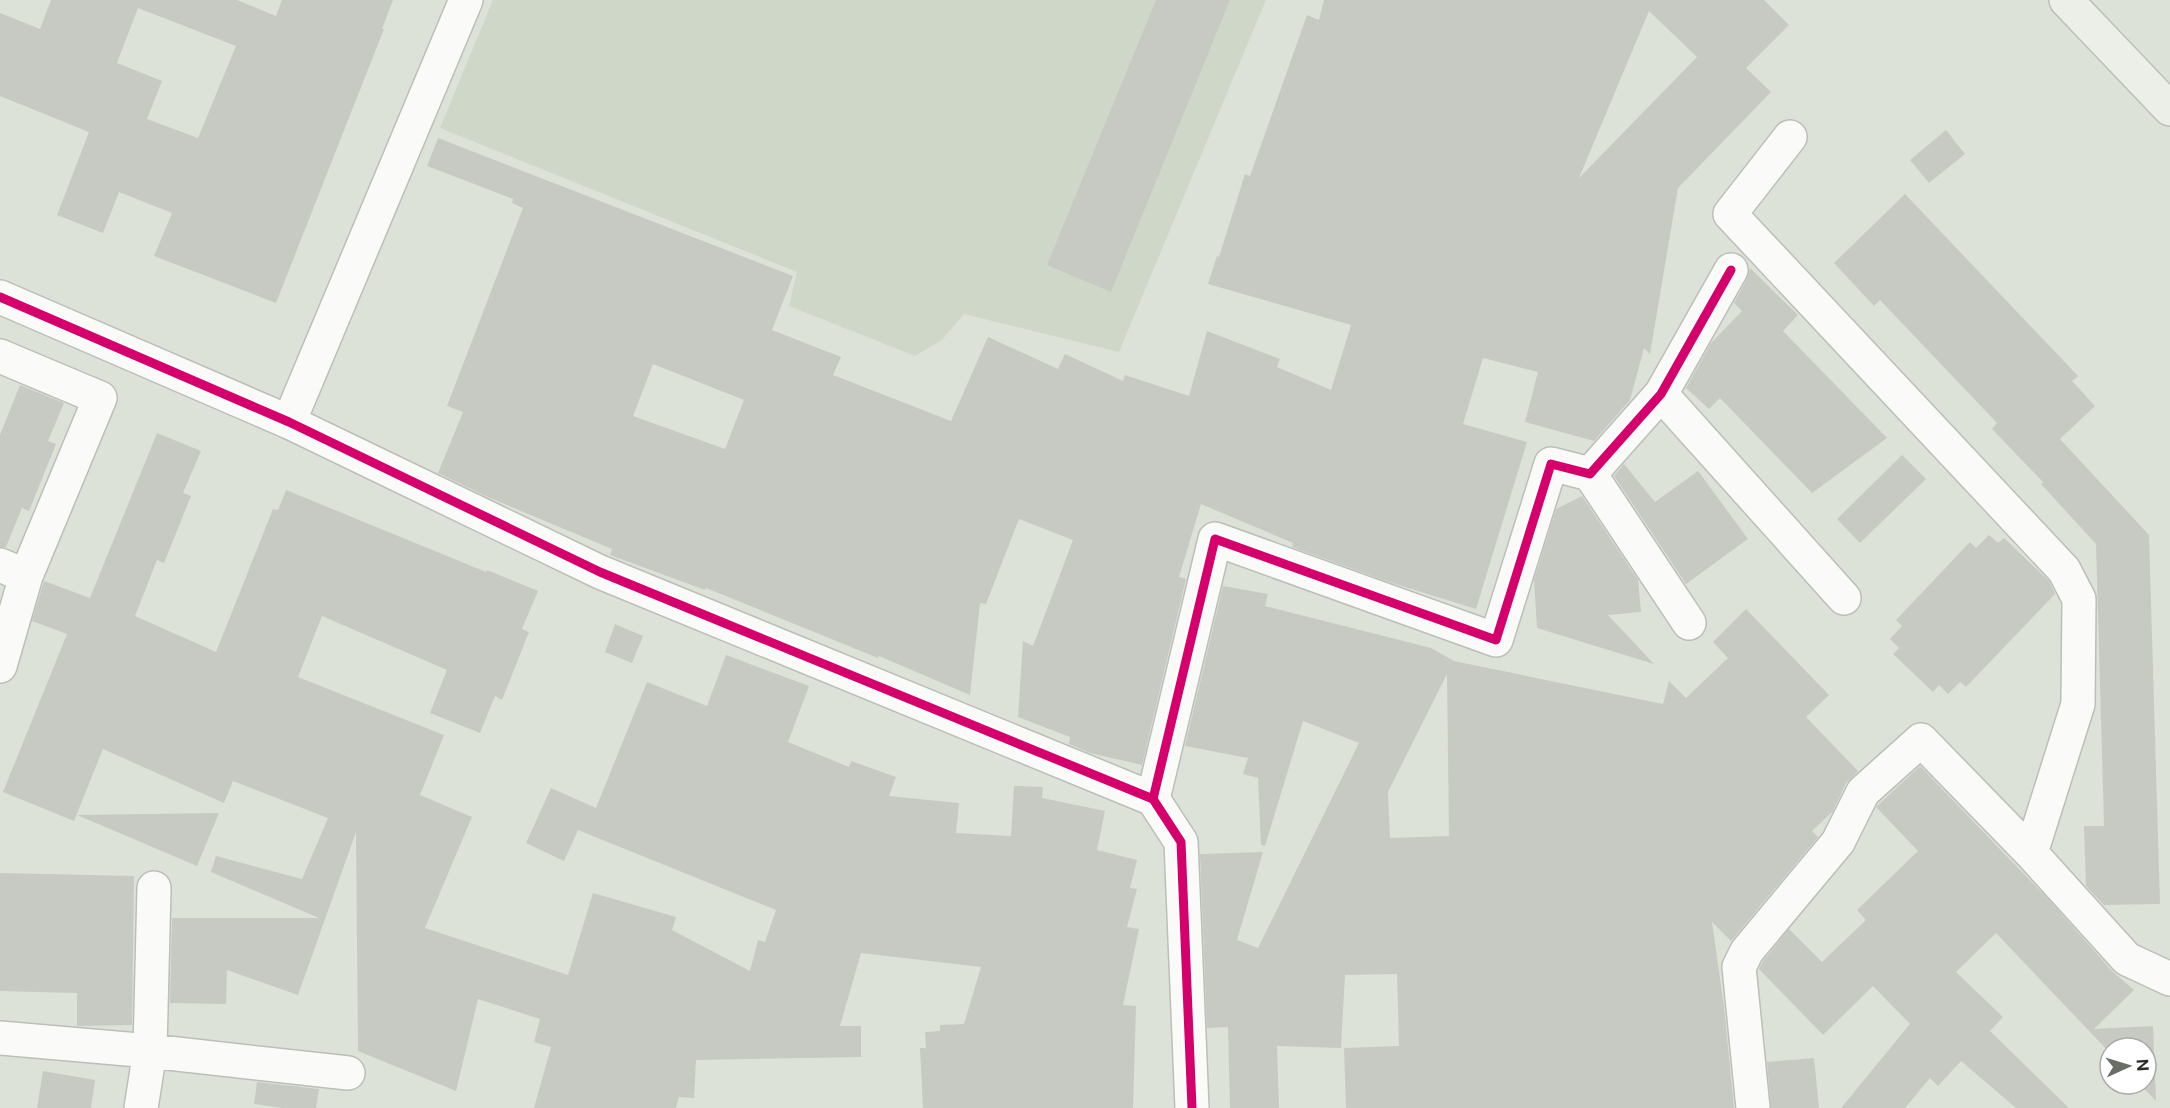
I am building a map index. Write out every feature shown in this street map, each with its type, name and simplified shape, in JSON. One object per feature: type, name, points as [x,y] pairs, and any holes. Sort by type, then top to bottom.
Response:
[{"type":"main road","points":[[2066,0],[2170,109]]},
{"type":"street","points":[[289,422],[466,0]]},
{"type":"street","points":[[1790,136],[1730,214],[2064,570],[2079,600],[2078,704],[2031,853]]},
{"type":"street","points":[[1590,474],[1661,394],[1731,270]]},
{"type":"street","points":[[0,297],[289,422],[600,572],[1153,799],[1181,842],[1192,1108]]},
{"type":"street","points":[[0,356],[100,398],[13,570],[0,666]]},
{"type":"street","points":[[1661,394],[1844,598]]},
{"type":"street","points":[[1153,799],[1215,539],[1496,640],[1551,464],[1590,474],[1689,622]]},
{"type":"street","points":[[1753,1108],[1739,967],[1747,951],[1839,842],[1863,792],[1921,740],[2031,853],[2127,959],[2170,978]]},
{"type":"street","points":[[141,1108],[150,1051],[154,888]]},
{"type":"street","points":[[0,1038],[150,1051],[348,1073]]},
{"type":"shaded area","points":[[493,0],[1266,0],[1119,352],[964,314],[942,340],[915,356],[789,306],[797,272],[440,128]]},
{"type":"building","points":[[51,0],[237,0],[276,16],[282,0],[393,0],[382,29],[384,29],[276,303],[154,256],[172,213],[119,192],[103,233],[57,215],[89,132],[0,96],[0,13],[40,29]],"holes":[[[138,8],[236,46],[198,138],[147,119],[162,81],[117,63]]]},
{"type":"building","points":[[1156,0],[1230,0],[1111,292],[1047,265]]},
{"type":"building","points":[[1324,0],[1764,0],[1789,25],[1746,68],[1771,92],[1678,188],[1650,354],[1644,348],[1630,400],[1594,441],[1525,422],[1538,372],[1483,358],[1463,424],[1527,442],[1476,609],[1389,582],[1292,547],[1293,543],[1201,504],[1179,577],[1186,579],[1142,765],[1090,753],[1069,744],[1070,737],[1018,717],[1023,641],[1033,646],[1073,540],[1019,519],[986,604],[980,603],[970,695],[879,656],[878,658],[706,588],[705,590],[610,555],[612,549],[490,498],[438,473],[463,412],[447,406],[523,208],[512,203],[513,199],[427,166],[438,138],[793,276],[772,330],[841,357],[833,375],[951,421],[988,337],[1058,369],[1065,354],[1123,381],[1125,375],[1189,396],[1207,331],[1280,359],[1277,367],[1331,390],[1351,325],[1208,284],[1217,256],[1219,257],[1245,174],[1250,176],[1307,15],[1319,20]],"holes":[[[1649,11],[1697,57],[1579,178]],[[653,364],[744,400],[725,449],[633,416]]]},
{"type":"building","points":[[1946,130],[1965,154],[1929,183],[1910,160]]},
{"type":"building","points":[[1905,194],[2078,376],[2072,381],[2095,406],[2060,439],[2149,535],[2160,904],[2104,905],[2086,886],[2084,826],[2104,826],[2096,544],[2041,484],[2043,482],[1992,429],[1997,423],[1880,300],[1874,306],[1834,263]]},
{"type":"building","points":[[1750,268],[1798,315],[1783,331],[1887,438],[1812,493],[1720,398],[1709,409],[1686,388],[1711,343],[1742,311],[1734,303],[1747,279]]},
{"type":"building","points":[[20,385],[64,403],[48,441],[56,444],[29,511],[22,508],[6,547],[0,547],[0,435]]},
{"type":"building","points":[[157,433],[201,451],[183,493],[191,496],[164,563],[157,560],[135,616],[216,652],[273,509],[278,510],[286,490],[538,591],[522,629],[529,632],[502,700],[495,696],[480,733],[430,713],[447,670],[322,616],[298,677],[444,735],[420,795],[472,817],[425,928],[568,975],[593,893],[676,917],[672,930],[750,971],[758,940],[765,942],[776,910],[578,830],[564,861],[526,843],[551,788],[596,808],[647,682],[707,706],[726,655],[809,686],[788,742],[849,767],[851,761],[896,777],[889,796],[959,803],[956,833],[1011,836],[1014,786],[1043,787],[1042,798],[1105,811],[1097,850],[1137,860],[1130,888],[1137,889],[1127,927],[1139,929],[1123,1005],[1136,1006],[1133,1108],[923,1108],[920,1048],[926,1048],[925,1032],[940,1031],[940,1025],[964,1024],[981,967],[861,953],[840,1026],[861,1026],[861,1057],[696,1060],[694,1098],[679,1097],[676,1108],[534,1108],[551,1047],[534,1042],[540,1019],[478,999],[456,1091],[358,1051],[356,832],[298,995],[227,970],[226,1004],[170,1003],[172,918],[319,918],[211,872],[216,856],[302,879],[328,818],[233,781],[224,803],[103,749],[74,821],[3,792],[67,634],[32,621],[44,581],[90,598]]},
{"type":"building","points":[[1902,455],[1926,479],[1860,543],[1837,519]]},
{"type":"building","points":[[1624,464],[1655,502],[1698,471],[1748,539],[1686,584],[1614,476]]},
{"type":"building","points":[[1582,496],[1638,580],[1641,612],[1608,615],[1654,664],[1537,628],[1534,580],[1556,509]]},
{"type":"building","points":[[1989,535],[1998,543],[2004,538],[2049,581],[2055,594],[1966,687],[1960,682],[1948,694],[1939,685],[1933,692],[1893,654],[1899,648],[1890,639],[1902,626],[1896,620],[1970,542],[1976,548]]},
{"type":"building","points":[[1223,586],[1268,594],[1265,606],[1431,648],[1454,661],[1663,704],[1669,681],[1686,698],[1728,658],[1713,642],[1746,609],[1829,695],[1806,717],[1858,771],[1846,783],[1833,811],[1812,831],[1818,837],[1731,941],[1712,922],[1724,1007],[1734,1108],[1346,1108],[1344,1048],[1399,1046],[1397,974],[1345,975],[1341,1048],[1277,1046],[1279,1108],[1230,1108],[1228,1027],[1207,1028],[1200,854],[1263,852],[1237,940],[1258,948],[1359,743],[1303,721],[1265,846],[1261,845],[1258,778],[1243,774],[1248,758],[1185,746]],"holes":[[[1447,674],[1449,836],[1390,838],[1388,792]]]},
{"type":"building","points":[[615,624],[643,636],[632,663],[605,652]]},
{"type":"building","points":[[1920,766],[2049,900],[2113,972],[2134,990],[2094,1029],[2153,1026],[2153,1036],[2098,1036],[2098,1040],[1996,933],[1956,972],[2003,1017],[1990,1031],[2069,1108],[2016,1108],[1961,1061],[1938,1086],[1930,1078],[1905,1108],[1841,1108],[1910,1024],[1873,986],[1823,1035],[1759,969],[1789,929],[1822,962],[1866,920],[1857,910],[1918,851],[1876,807]]},
{"type":"building","points":[[219,813],[197,866],[77,815]]},
{"type":"building","points":[[0,873],[134,876],[132,1025],[77,1026],[77,993],[0,991]]},
{"type":"building","points":[[1814,1058],[1819,1108],[1771,1108],[1767,1062]]},
{"type":"building","points":[[43,1071],[95,1080],[91,1108],[37,1108]]},
{"type":"building","points":[[257,1082],[319,1089],[316,1108],[282,1108],[254,1104]]},
{"type":"cycle path","points":[[1153,799],[1215,539],[1496,640],[1551,464],[1590,474],[1661,394],[1731,270]]},
{"type":"cycle path","points":[[0,297],[289,422],[600,572],[1153,799],[1181,842],[1192,1108]]}]
